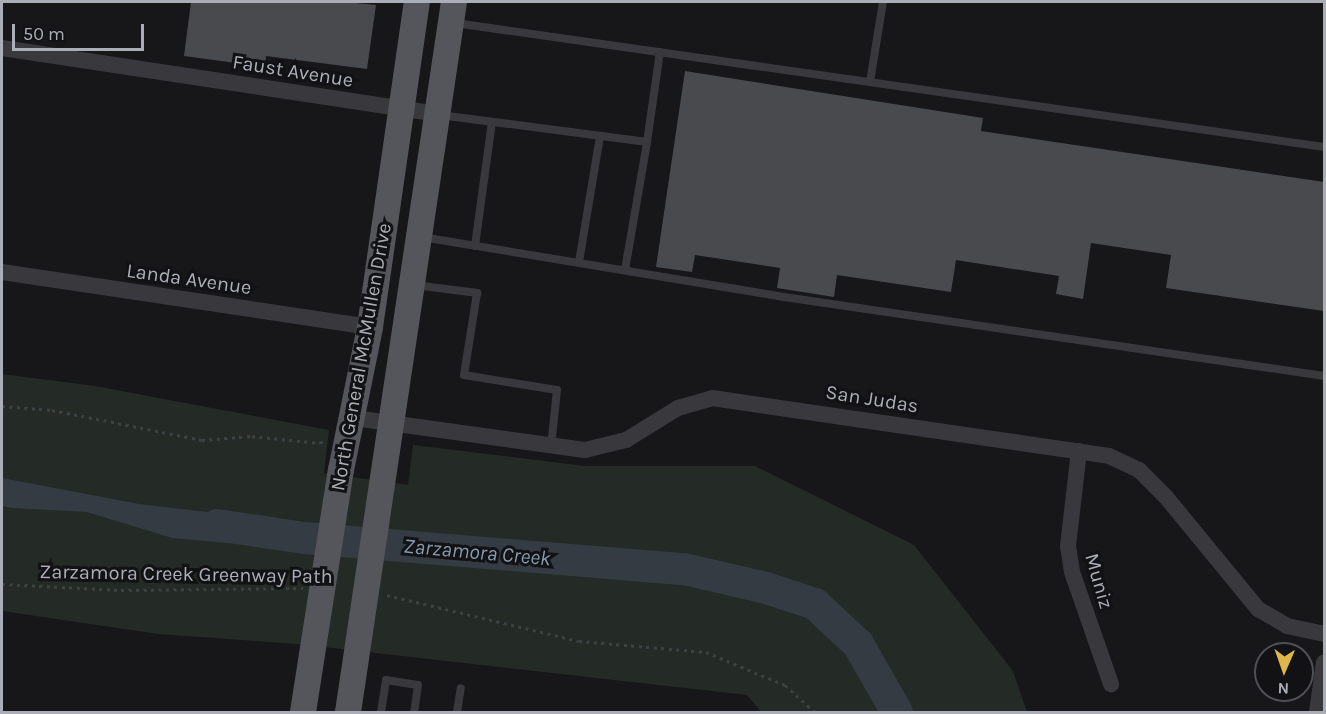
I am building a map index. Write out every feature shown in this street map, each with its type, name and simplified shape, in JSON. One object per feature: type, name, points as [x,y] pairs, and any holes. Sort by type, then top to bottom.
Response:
[{"type":"main road","name":"North General McMullen Drive","points":[[303,712],[341,470],[354,418],[370,327],[417,2]]},
{"type":"main road","name":"North General McMullen Drive","points":[[348,712],[393,424],[411,285],[452,12]]},
{"type":"street","name":"Faust Avenue","points":[[2,48],[436,114]]},
{"type":"street","name":"Landa Avenue","points":[[2,272],[370,327]]},
{"type":"street","name":"San Judas","points":[[354,418],[585,450],[608,447],[678,408],[712,398],[1079,451],[1122,460],[1139,470],[1258,609],[1287,626],[1324,634]]},
{"type":"street","name":"Muniz","points":[[1079,451],[1068,546],[1072,572],[1111,684]]},
{"type":"street","points":[[1317,712],[1324,662]]},
{"type":"lane","points":[[870,82],[883,2]]},
{"type":"lane","points":[[452,12],[660,52],[1324,147]]},
{"type":"lane","points":[[625,270],[660,52]]},
{"type":"lane","points":[[436,114],[647,142]]},
{"type":"lane","points":[[475,246],[492,122]]},
{"type":"lane","points":[[579,262],[600,136]]},
{"type":"lane","points":[[418,237],[784,297],[1324,376]]},
{"type":"lane","points":[[411,285],[477,293],[464,375],[558,390],[551,447]]},
{"type":"lane","points":[[381,712],[386,680],[418,686],[414,712]]},
{"type":"lane","points":[[457,712],[461,688]]},
{"type":"path","points":[[2,406],[52,410],[202,440],[252,436],[320,443],[328,436]]},
{"type":"path","name":"Zarzamora Creek Greenway Path","points":[[2,584],[120,590],[306,588]]},
{"type":"path","points":[[376,594],[579,640],[706,652],[784,684],[815,712]]},
{"type":"shaded area","points":[[2,374],[95,386],[329,430],[324,473],[408,485],[413,445],[585,466],[755,466],[914,545],[1013,671],[1027,712],[761,712],[747,695],[297,644],[158,634],[2,611]]},
{"type":"shaded area","points":[[2,478],[139,504],[259,518],[259,530],[250,545],[172,538],[87,512],[2,506]]},
{"type":"building","points":[[191,2],[346,2],[376,5],[367,69],[266,56],[265,67],[184,56]]},
{"type":"building","points":[[685,71],[983,118],[981,131],[1324,182],[1324,311],[1166,288],[1171,255],[1091,243],[1083,299],[1056,294],[1059,276],[956,260],[951,292],[837,275],[834,297],[777,288],[780,268],[695,255],[692,272],[656,267]]},
{"type":"waterway","name":"Zarzamora Creek","points":[[217,525],[304,538],[684,569],[766,588],[815,604],[858,644],[897,712]]}]
